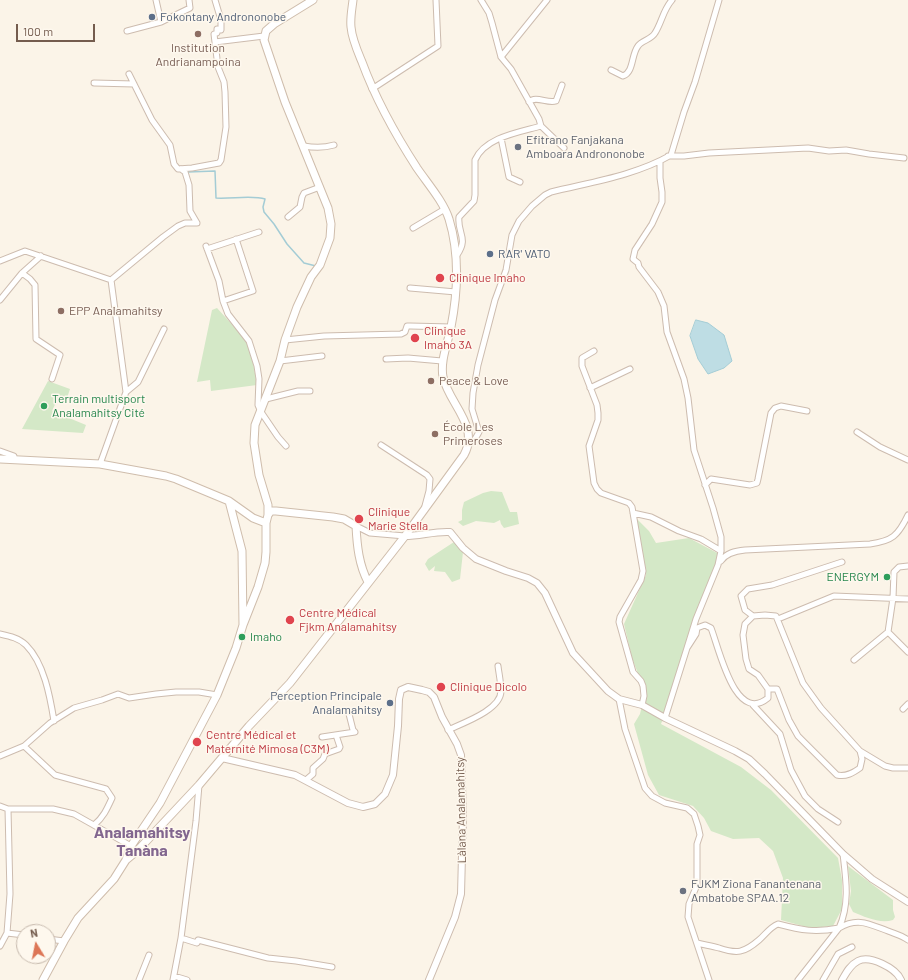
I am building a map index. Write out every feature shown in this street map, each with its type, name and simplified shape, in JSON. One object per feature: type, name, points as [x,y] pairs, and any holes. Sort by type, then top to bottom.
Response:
[{"type":"main road","points":[[43,980],[78,918],[114,879],[126,860],[131,846],[160,803],[217,695],[243,625],[251,608],[265,563],[268,505],[259,475],[254,442],[255,425],[280,362],[285,340],[301,297],[320,265],[330,238],[330,218],[320,187],[283,95],[266,47],[264,36],[266,31],[274,24],[312,0]]},
{"type":"main road","points":[[126,860],[138,850],[199,785],[249,726],[290,683],[405,536],[464,455],[467,446],[469,438],[466,421],[448,390],[443,377],[442,361],[451,327],[458,278],[457,255],[450,222],[445,209],[401,143],[372,89],[354,40],[351,26],[353,0]]},
{"type":"main road","points":[[0,459],[100,464],[166,476],[229,502],[253,518],[266,523]]},
{"type":"main road","points":[[229,502],[242,551],[243,625]]},
{"type":"main road","points":[[268,515],[271,511],[276,510],[344,519],[356,526],[356,539],[360,563],[368,582]]},
{"type":"main road","points":[[153,814],[165,821]]},
{"type":"main road","points":[[142,829],[152,835]]},
{"type":"main road","points":[[131,846],[138,850]]},
{"type":"street","points":[[156,0],[161,22]]},
{"type":"street","points":[[127,31],[161,22],[190,8],[189,0]]},
{"type":"street","points":[[178,168],[192,168],[215,164],[221,160],[226,127],[225,92],[224,82],[218,67],[214,42],[214,34],[217,33],[217,30],[221,30],[221,20],[215,0]]},
{"type":"street","points":[[372,89],[438,46],[436,0]]},
{"type":"street","points":[[481,0],[489,13],[501,56],[511,69],[541,126],[564,148]]},
{"type":"street","points":[[501,56],[548,0]]},
{"type":"street","points":[[611,70],[623,76],[627,75],[632,66],[638,46],[654,35],[671,0]]},
{"type":"street","points":[[467,446],[475,439],[479,432],[472,409],[473,393],[495,300],[506,270],[514,228],[532,206],[551,192],[625,174],[671,155],[695,82],[719,0]]},
{"type":"street","points":[[214,42],[264,36]]},
{"type":"street","points":[[111,280],[178,226],[185,223],[197,223],[190,211],[189,185],[185,172],[174,164],[170,145],[152,120],[129,74]]},
{"type":"street","points":[[94,83],[134,84]]},
{"type":"street","points":[[529,102],[537,99],[552,102],[556,101],[562,85]]},
{"type":"street","points":[[457,255],[463,244],[459,218],[471,205],[475,196],[475,160],[480,152],[495,139],[541,126]]},
{"type":"street","points":[[501,138],[509,177],[520,182]]},
{"type":"street","points":[[304,146],[323,148],[334,145]]},
{"type":"street","points":[[668,156],[781,148],[808,148],[829,151],[846,150],[904,158]]},
{"type":"street","points":[[660,160],[662,202],[652,224],[635,250],[633,259],[638,263],[639,267],[658,292],[664,306],[667,332],[684,379],[688,398],[694,450],[721,537],[721,551],[718,565]]},
{"type":"street","points":[[288,217],[300,207],[304,193],[320,187]]},
{"type":"street","points":[[413,228],[445,209]]},
{"type":"street","points":[[259,232],[207,247],[228,314],[249,341],[257,366],[259,379],[258,405],[278,437],[286,446]]},
{"type":"street","points":[[223,301],[253,290],[236,239]]},
{"type":"street","points":[[0,261],[25,251],[111,280]]},
{"type":"street","points":[[0,300],[22,274],[42,256]]},
{"type":"street","points":[[22,274],[30,279],[35,285],[36,339],[60,355],[52,379]]},
{"type":"street","points":[[100,464],[126,392],[111,280]]},
{"type":"street","points":[[410,288],[456,292]]},
{"type":"street","points":[[285,340],[324,336],[401,334],[405,332],[407,326],[451,327]]},
{"type":"street","points":[[126,392],[138,382],[164,329]]},
{"type":"street","points":[[594,351],[582,358],[582,366],[597,405],[598,413],[598,420],[589,446],[594,483],[597,489],[601,492],[629,503],[633,513],[644,571],[643,577],[620,617],[619,622],[633,672],[641,681],[643,686],[644,696],[642,705]]},
{"type":"street","points":[[280,362],[322,356]]},
{"type":"street","points":[[386,359],[408,358],[442,361]]},
{"type":"street","points":[[590,388],[630,369]]},
{"type":"street","points":[[266,399],[298,391],[310,391]]},
{"type":"street","points":[[705,485],[711,479],[750,485],[756,484],[771,413],[774,408],[781,406],[807,411]]},
{"type":"street","points":[[857,432],[880,447],[908,460]]},
{"type":"street","points":[[381,446],[422,472],[430,479],[425,507]]},
{"type":"street","points":[[0,451],[14,456],[14,460]]},
{"type":"street","points":[[633,513],[651,517],[679,531],[701,539],[721,551]]},
{"type":"street","points":[[665,718],[696,618],[718,565],[723,557],[728,554],[745,550],[870,544],[887,541],[897,534],[908,515]]},
{"type":"street","points":[[356,526],[370,533],[405,536],[450,532],[462,548],[476,559],[528,578],[537,583],[545,593],[573,653],[608,691],[619,700],[642,705],[665,718],[715,741],[749,759],[766,774],[843,854],[872,879],[908,902]]},
{"type":"street","points":[[842,562],[772,585],[748,589],[742,596],[745,610],[753,616],[773,615],[778,619],[806,688],[820,708],[860,751],[885,766],[893,768],[908,768]]},
{"type":"street","points":[[854,660],[888,632],[893,598],[894,572],[899,567],[908,566]]},
{"type":"street","points":[[778,619],[834,596],[908,599]]},
{"type":"street","points":[[753,616],[746,624],[743,635],[746,659],[749,668],[758,675],[768,688],[768,698],[762,703],[753,704]]},
{"type":"street","points":[[687,648],[698,628],[706,624],[712,632],[727,674],[734,688],[743,698],[753,704],[780,734],[793,776],[805,796],[818,809],[838,822]]},
{"type":"street","points":[[888,632],[908,652]]},
{"type":"street","points":[[0,634],[16,638],[26,644],[36,659],[48,690],[54,721]]},
{"type":"street","points":[[448,730],[496,704],[501,692],[498,666]]},
{"type":"street","name":"Làlana Analamahitsy","points":[[222,758],[295,775],[348,803],[363,807],[375,804],[385,794],[393,774],[401,690],[408,687],[428,692],[434,697],[448,730],[457,744],[461,755],[463,817],[462,875],[461,894],[455,917],[429,980]]},
{"type":"street","points":[[768,688],[777,689],[789,720],[798,736],[837,776],[848,774],[860,768],[862,759],[860,751]]},
{"type":"street","points":[[0,756],[24,746],[41,730],[74,708],[118,694],[129,698],[176,692],[199,692],[217,695]]},
{"type":"street","points":[[619,700],[625,729],[645,788],[652,796],[665,803],[687,808],[694,814],[698,826],[700,835],[697,844],[697,885],[689,904],[688,917],[698,943],[709,980]]},
{"type":"street","points":[[903,709],[908,704]]},
{"type":"street","points":[[322,737],[355,732],[349,714]]},
{"type":"street","points":[[306,780],[313,774],[313,768],[323,759],[325,754],[340,749],[336,735]]},
{"type":"street","points":[[24,746],[55,775],[106,789],[112,798],[107,811],[94,825]]},
{"type":"street","points":[[187,980],[173,978],[181,938],[196,821],[199,785]]},
{"type":"street","points":[[0,806],[8,809],[54,809],[74,814],[131,846]]},
{"type":"street","points":[[0,946],[7,933],[10,894],[8,809]]},
{"type":"street","points":[[798,980],[839,928],[846,912],[846,878],[843,854]]},
{"type":"street","points":[[698,943],[730,952],[738,952],[747,950],[760,940],[771,927],[778,924],[818,932],[839,928],[847,923],[858,922],[870,924],[900,934],[908,940]]},
{"type":"street","points":[[7,933],[16,934]]},
{"type":"street","points":[[181,938],[197,943],[198,940],[268,958],[332,967]]},
{"type":"street","points":[[56,940],[64,941]]},
{"type":"street","points":[[824,980],[838,954],[852,947]]},
{"type":"street","points":[[139,980],[149,955]]},
{"type":"street","points":[[842,980],[848,968],[859,961],[872,960],[890,969],[900,979]]},
{"type":"green space","points":[[217,308],[247,341],[257,385],[211,391],[210,380],[197,382],[212,310]]},
{"type":"green space","name":"Terrain multisport Analamahitsy Cité","points":[[48,381],[70,389],[66,401],[58,398],[52,411],[86,425],[83,433],[22,429]]},
{"type":"green space","points":[[491,491],[502,492],[510,512],[517,512],[519,524],[504,528],[500,520],[494,523],[476,521],[463,526],[458,522],[462,520],[464,502]]},
{"type":"green space","points":[[636,518],[649,531],[656,543],[689,538],[719,554],[713,579],[692,629],[680,673],[661,724],[741,767],[771,790],[838,858],[842,880],[842,909],[833,926],[810,928],[781,920],[783,878],[773,851],[759,838],[733,839],[711,831],[704,818],[693,806],[659,795],[648,775],[634,724],[640,714],[645,692],[632,658],[624,624],[646,575]]},
{"type":"green space","points":[[454,542],[463,552],[460,579],[452,582],[445,572],[434,571],[435,566],[429,571],[425,564],[428,559]]},
{"type":"green space","points":[[848,866],[893,900],[895,917],[893,920],[878,921],[853,912],[849,904],[851,891]]},
{"type":"water","points":[[696,320],[708,323],[724,335],[732,361],[724,368],[708,374],[698,359],[690,336]]},
{"type":"waterway","points":[[188,172],[215,171],[216,198],[254,197],[265,199],[263,207],[264,212],[287,244],[304,263],[316,266]]},
{"type":"place","name":"Fokontany Andrononobe","points":[[152,17]]},
{"type":"place","name":"Institution Andrianampoina","points":[[198,34]]},
{"type":"place","name":"Efitrano Fanjakana Amboara Andrononobe","points":[[518,147]]},
{"type":"place","name":"RAR' VATO","points":[[490,254]]},
{"type":"place","name":"Clinique Imaho","points":[[440,278]]},
{"type":"place","name":"EPP Analamahitsy","points":[[61,311]]},
{"type":"place","name":"Clinique Imaho 3A","points":[[415,338]]},
{"type":"place","name":"Peace & Love","points":[[431,381]]},
{"type":"place","name":"Terrain multisport Analamahitsy Cité","points":[[44,406]]},
{"type":"place","name":"École Les Primeroses","points":[[435,434]]},
{"type":"place","name":"Clinique Marie Stella","points":[[359,519]]},
{"type":"place","name":"ENERGYM","points":[[887,577]]},
{"type":"place","name":"Centre Médical Fjkm Analamahitsy","points":[[290,620]]},
{"type":"place","name":"Imaho","points":[[242,637]]},
{"type":"place","name":"Clinique Dicolo","points":[[441,687]]},
{"type":"place","name":"Perception Principale Analamahitsy","points":[[390,703]]},
{"type":"place","name":"Centre Médical et Maternité Mimosa (C3M)","points":[[197,742]]},
{"type":"place","name":"FJKM Ziona Fanantenana Ambatobe SPAA.12","points":[[683,891]]},
{"type":"district","name":"Analamahitsy Tanàna","points":[[142,842]]}]
